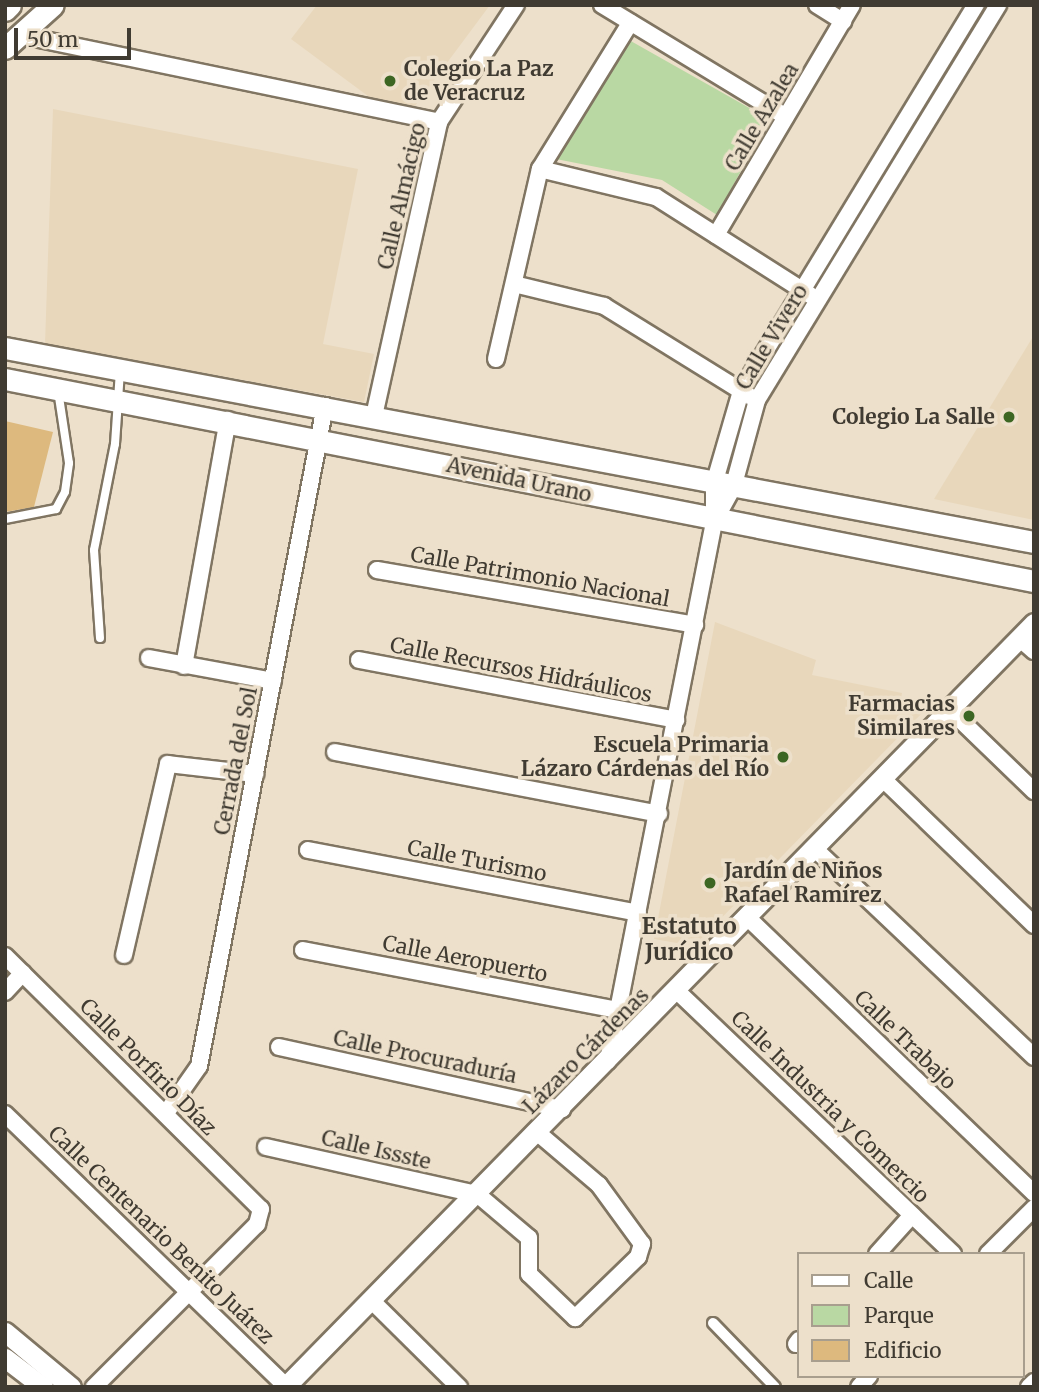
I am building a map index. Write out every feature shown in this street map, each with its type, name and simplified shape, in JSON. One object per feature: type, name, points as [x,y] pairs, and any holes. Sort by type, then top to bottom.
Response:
[{"type":"main road","points":[[5,10],[10,5]]},
{"type":"main road","points":[[13,41],[53,5]]},
{"type":"main road","name":"Avenida Urano","points":[[5,348],[325,406],[723,486],[1034,542]]},
{"type":"main road","points":[[36,386],[42,355]]},
{"type":"main road","name":"Avenida Urano","points":[[5,379],[319,438],[714,522],[1034,581]]},
{"type":"main road","points":[[908,559],[914,521]]},
{"type":"street","name":"Calle Almácigo","points":[[374,416],[439,122],[516,5]]},
{"type":"street","points":[[602,5],[786,117]]},
{"type":"street","points":[[817,5],[843,21]]},
{"type":"street","name":"Calle Azalea","points":[[716,235],[852,5]]},
{"type":"street","name":"Calle Vivero","points":[[607,1063],[659,814],[741,391],[976,5]]},
{"type":"street","name":"Calle Vivero","points":[[723,486],[757,401],[998,5]]},
{"type":"street","points":[[496,359],[540,169],[630,23]]},
{"type":"street","points":[[13,41],[439,122]]},
{"type":"street","points":[[898,133],[914,143]]},
{"type":"street","points":[[540,169],[656,197],[818,300]]},
{"type":"street","points":[[860,196],[876,205]]},
{"type":"street","points":[[514,284],[604,306],[757,401]]},
{"type":"street","name":"Cerrada del Sol","points":[[166,1113],[199,1066],[325,406]]},
{"type":"street","points":[[184,666],[228,420]]},
{"type":"street","name":"Calle Patrimonio Nacional","points":[[377,570],[695,625]]},
{"type":"street","name":"Lázaro Cárdenas","points":[[286,1386],[562,1109],[950,710],[1027,645],[1034,623]]},
{"type":"street","points":[[149,658],[273,681]]},
{"type":"street","name":"Calle Recursos Hidráulicos","points":[[359,660],[676,720]]},
{"type":"street","points":[[950,710],[1034,791]]},
{"type":"street","points":[[335,752],[659,814]]},
{"type":"street","points":[[124,955],[168,764],[255,774]]},
{"type":"street","points":[[883,779],[1034,925]]},
{"type":"street","points":[[815,849],[1034,1057]]},
{"type":"street","name":"Calle Turismo","points":[[308,850],[638,913]]},
{"type":"street","name":"Calle Trabajo","points":[[748,918],[1034,1193]]},
{"type":"street","name":"Calle Aeropuerto","points":[[303,950],[618,1010]]},
{"type":"street","name":"Calle Porfirio Díaz","points":[[5,956],[261,1209],[257,1224],[190,1292]]},
{"type":"street","points":[[5,992],[23,973]]},
{"type":"street","name":"Calle Industria y Comercio","points":[[677,991],[951,1252]]},
{"type":"street","name":"Calle Procuraduría","points":[[279,1047],[562,1109]]},
{"type":"street","name":"Calle Centenario Benito Juárez","points":[[5,1114],[286,1386]]},
{"type":"street","points":[[477,1194],[529,1238],[529,1274],[570,1317],[580,1316],[638,1257],[642,1244],[599,1185],[538,1133]]},
{"type":"street","name":"Calle Issste","points":[[266,1147],[477,1194]]},
{"type":"street","points":[[990,1252],[1034,1208]]},
{"type":"street","points":[[879,1252],[912,1215]]},
{"type":"street","points":[[94,1387],[190,1292]]},
{"type":"street","points":[[371,1300],[459,1387]]},
{"type":"street","points":[[713,1324],[775,1387]]},
{"type":"street","points":[[5,1332],[71,1387]]},
{"type":"street","points":[[5,1358],[43,1387]]},
{"type":"street","points":[[1029,1387],[1034,1382]]},
{"type":"lane","points":[[100,638],[94,550],[120,369]]},
{"type":"lane","points":[[5,519],[56,509],[65,492],[69,463],[58,390]]},
{"type":"shaded area","name":"Colegio La Paz de Veracruz","points":[[317,5],[490,5],[403,122],[291,39]]},
{"type":"shaded area","points":[[53,109],[358,169],[323,344],[374,354],[364,402],[45,344]]},
{"type":"shaded area","name":"Colegio La Salle","points":[[1034,335],[1034,520],[934,499]]},
{"type":"shaded area","name":"Escuela Primaria Lázaro Cárdenas del Río","points":[[715,622],[816,660],[812,675],[902,693],[900,704],[925,710],[694,946],[654,939]]},
{"type":"green space","points":[[629,40],[769,119],[717,215],[662,180],[556,159]]},
{"type":"building","points":[[5,421],[53,432],[34,507],[5,512]]},
{"type":"place","name":"Colegio La Paz de Veracruz","points":[[390,81]]},
{"type":"place","name":"Colegio La Salle","points":[[1009,417]]},
{"type":"place","name":"Farmacias Similares","points":[[969,716]]},
{"type":"place","name":"Escuela Primaria Lázaro Cárdenas del Río","points":[[783,757]]},
{"type":"place","name":"Jardín de Niños Rafael Ramírez","points":[[710,883]]},
{"type":"district","name":"Estatuto Jurídico","points":[[689,939]]}]
